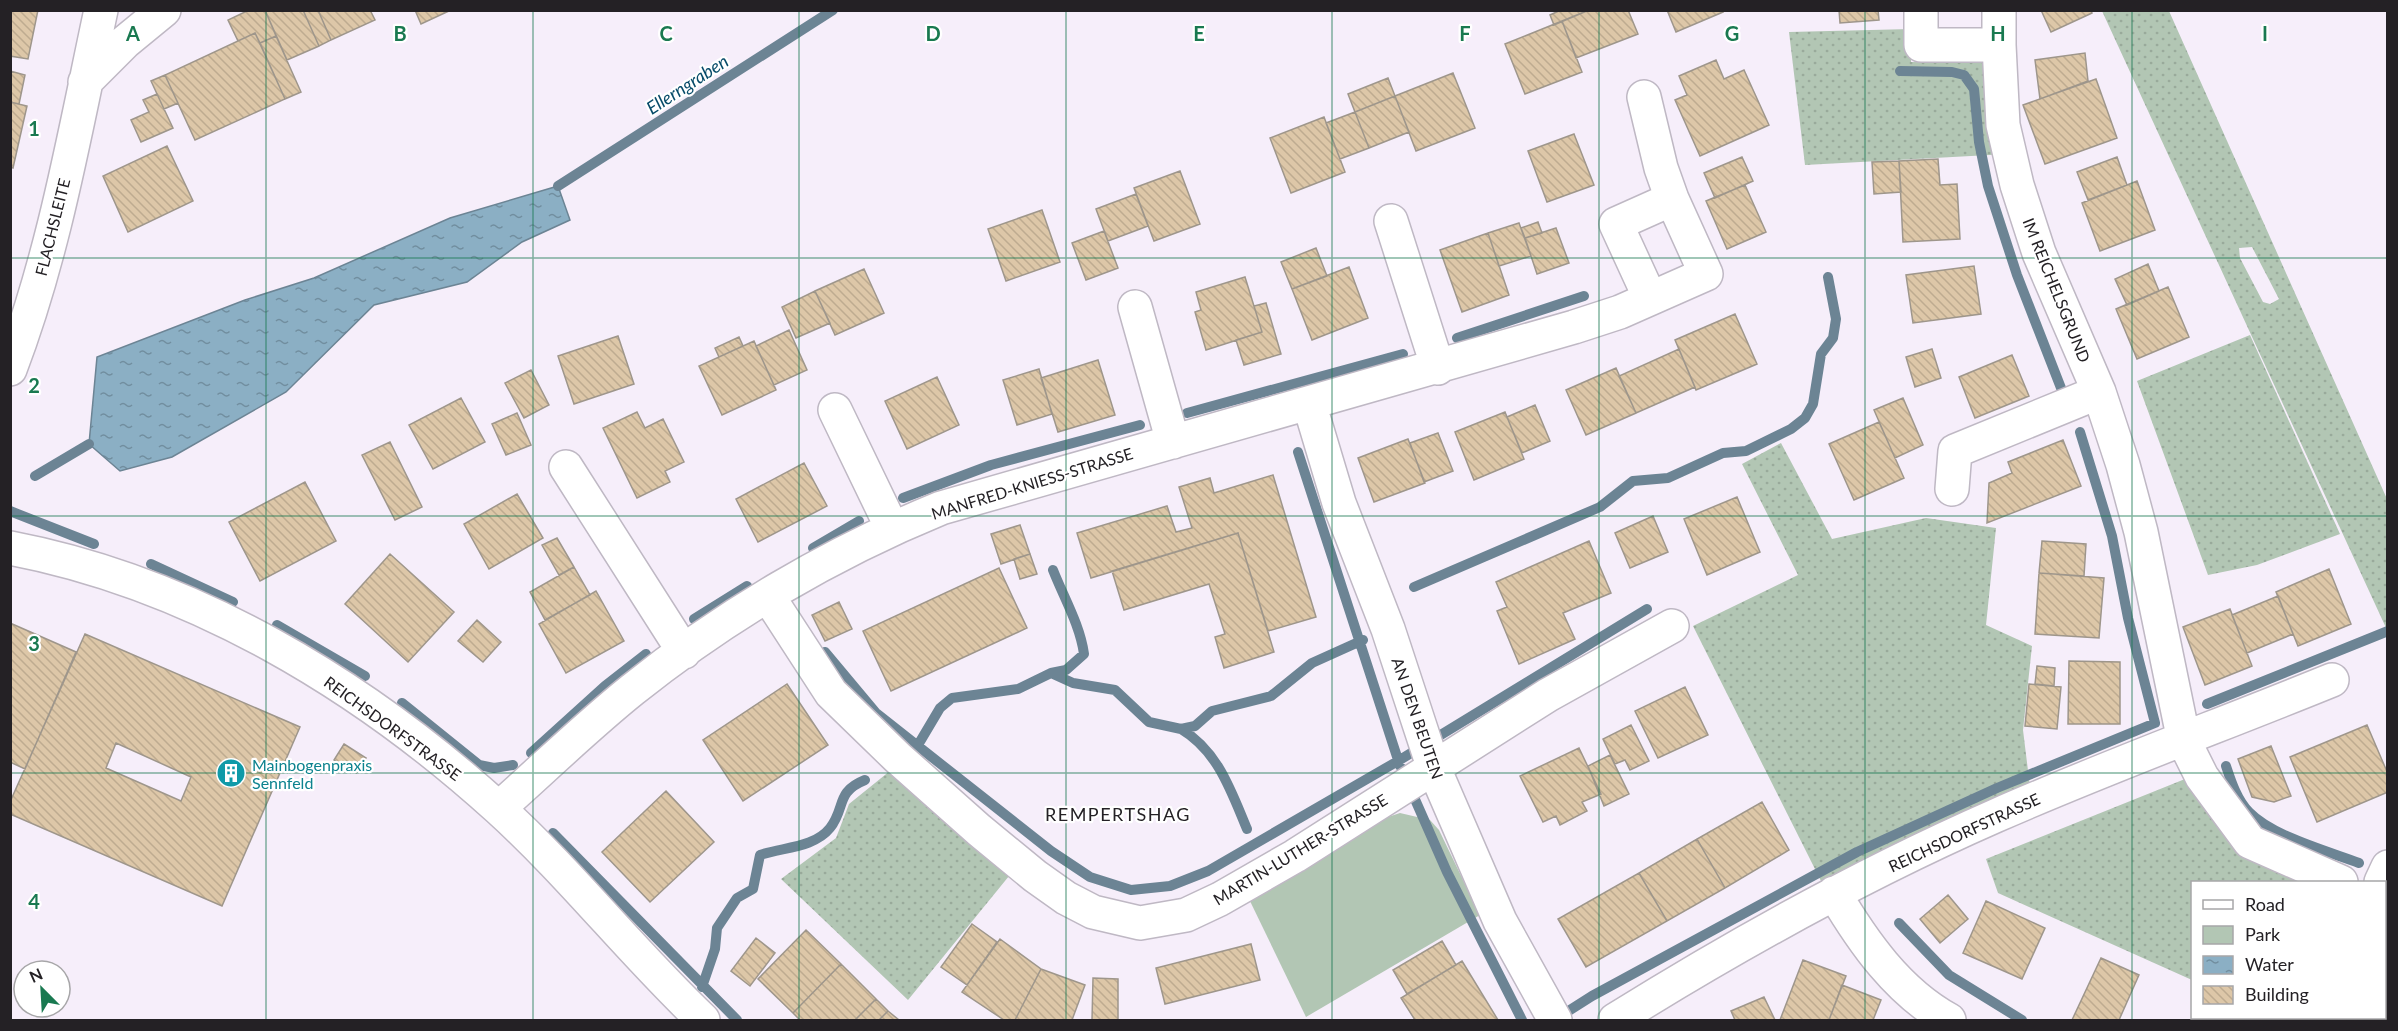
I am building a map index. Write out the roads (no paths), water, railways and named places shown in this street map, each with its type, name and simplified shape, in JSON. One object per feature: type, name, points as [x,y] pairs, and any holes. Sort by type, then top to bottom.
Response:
[{"type":"street","name":"FLACHSLEITE","points":[[10,369],[29,319],[101,10]]},
{"type":"street","points":[[85,82],[125,42],[164,10]]},
{"type":"street","points":[[1921,10],[1921,45],[1999,45]]},
{"type":"street","name":"IM REICHELSGRUND","points":[[1998,10],[2003,124],[2017,184],[2039,253],[2099,392],[2141,532],[2184,741],[2208,786],[2250,842],[2339,881]]},
{"type":"street","name":"MANFRED-KNIESS-STRASSE","points":[[499,808],[607,711],[684,652],[768,596],[892,528],[941,508],[1438,368],[1575,327],[1706,274],[1672,199],[1661,168],[1644,97]]},
{"type":"street","points":[[1650,298],[1616,224],[1672,199]]},
{"type":"street","points":[[1392,221],[1438,368]]},
{"type":"street","points":[[1135,307],[1173,442]]},
{"type":"street","points":[[1952,489],[1955,451],[2099,392]]},
{"type":"street","name":"AN DEN BEUTEN","points":[[1309,403],[1339,503],[1388,629],[1433,766],[1500,921],[1535,989],[1555,1020]]},
{"type":"street","points":[[834,410],[892,528]]},
{"type":"street","points":[[566,467],[684,652]]},
{"type":"street","name":"REICHSDORFSTRASSE","points":[[10,548],[53,556],[106,573],[165,593],[222,618],[320,674],[366,705],[421,744],[499,808],[703,1020]]},
{"type":"street","name":"MARTIN-LUTHER-STRASSE","points":[[768,596],[831,693],[898,758],[1035,876],[1075,903],[1093,912],[1140,922],[1161,921],[1186,915],[1220,899],[1295,856],[1433,766],[1548,695],[1672,626]]},
{"type":"street","name":"REICHSDORFSTRASSE","points":[[1615,1020],[1718,956],[1834,893],[1993,817],[2139,754],[2184,741],[2332,680]]},
{"type":"street","points":[[2381,881],[2388,867]]},
{"type":"street","points":[[1834,893],[1863,942],[1895,978],[1949,1020]]},
{"type":"water","points":[[558,186],[570,220],[522,242],[467,282],[374,305],[286,392],[172,457],[120,471],[89,444],[97,357],[245,300],[314,278],[450,218]]},
{"type":"waterway","name":"Ellerngraben","points":[[558,186],[833,10]]},
{"type":"waterway","points":[[1900,71],[1952,72],[1964,75],[1974,89],[1979,142],[1988,186],[2017,275],[2061,388]]},
{"type":"waterway","points":[[1414,587],[1600,507],[1633,481],[1668,478],[1723,453],[1746,451],[1791,429],[1805,418],[1813,404],[1821,354],[1833,338],[1836,319],[1828,277]]},
{"type":"waterway","points":[[1457,338],[1584,296]]},
{"type":"waterway","points":[[1187,413],[1403,354]]},
{"type":"waterway","points":[[903,498],[991,465],[1140,425]]},
{"type":"waterway","points":[[1559,1017],[1592,996],[1857,852],[1997,788],[2155,723],[2128,618],[2112,536],[2080,432]]},
{"type":"waterway","name":"Ellerngraben","points":[[35,476],[89,444]]},
{"type":"waterway","points":[[1298,452],[1400,766]]},
{"type":"waterway","points":[[10,511],[94,544]]},
{"type":"waterway","points":[[813,548],[859,521]]},
{"type":"waterway","points":[[151,564],[233,602]]},
{"type":"waterway","points":[[1051,673],[1066,670],[1084,654],[1075,622],[1053,570]]},
{"type":"waterway","points":[[694,619],[747,586]]},
{"type":"waterway","points":[[825,652],[876,713],[1051,851],[1090,877],[1131,890],[1170,886],[1208,871],[1398,761],[1647,609]]},
{"type":"waterway","points":[[277,625],[365,676]]},
{"type":"waterway","points":[[2207,704],[2388,631]]},
{"type":"waterway","points":[[918,745],[940,708],[952,698],[1018,689],[1051,673],[1073,683],[1115,690],[1149,722],[1181,729],[1195,726],[1212,711],[1271,696],[1312,663],[1363,640]]},
{"type":"waterway","points":[[531,753],[605,686],[646,654]]},
{"type":"waterway","points":[[402,703],[479,765],[494,768],[513,765]]},
{"type":"waterway","points":[[1181,729],[1194,738],[1214,760],[1229,786],[1247,829]]},
{"type":"waterway","points":[[2226,766],[2241,802],[2259,821],[2285,836],[2359,863]]},
{"type":"waterway","points":[[702,987],[715,949],[717,928],[737,898],[753,889],[760,855],[816,840],[835,821],[849,790],[865,780]]},
{"type":"waterway","points":[[1410,788],[1447,872],[1522,1020]]},
{"type":"waterway","points":[[553,833],[737,1020]]},
{"type":"waterway","points":[[1899,923],[1949,975],[2022,1020]]},
{"type":"place","name":"Mainbogenpraxis Sennfeld","points":[[231,773]]},
{"type":"district","name":"REMPERTSHAG","points":[[1118,814]]}]
